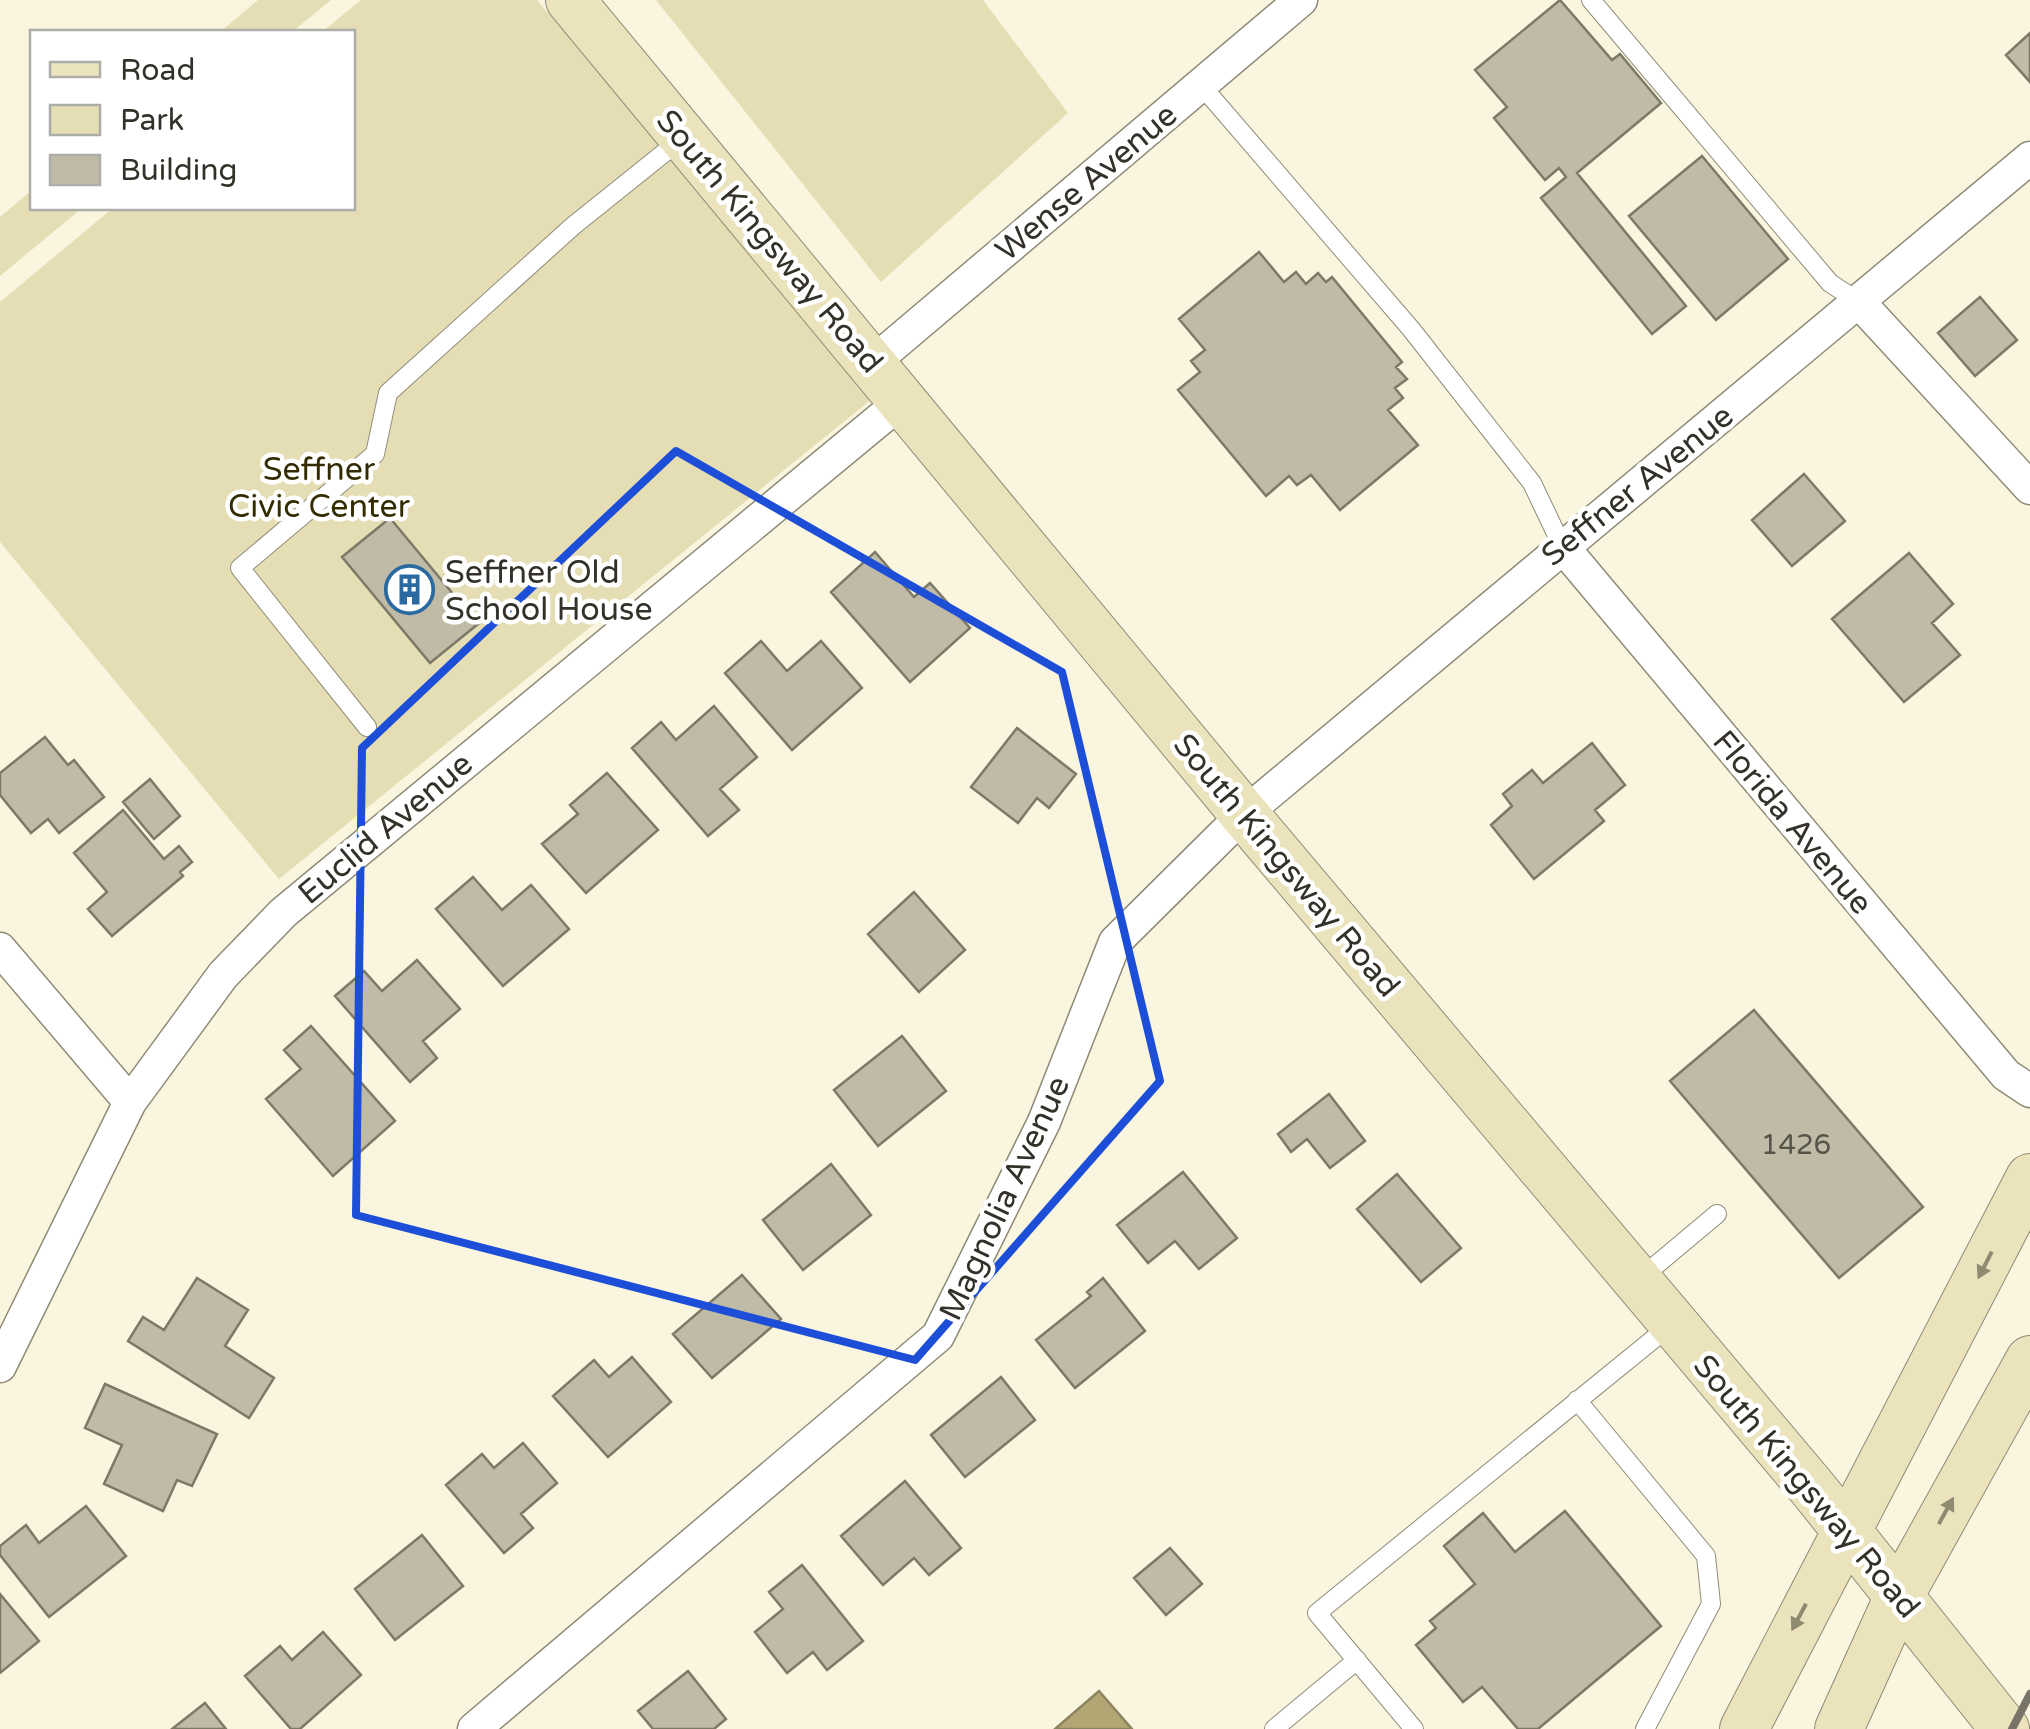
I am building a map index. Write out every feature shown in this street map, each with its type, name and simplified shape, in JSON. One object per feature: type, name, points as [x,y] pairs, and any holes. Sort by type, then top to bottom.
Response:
[{"type":"street","name":"South Kingsway Road","points":[[570,0],[1244,814],[1847,1532],[2005,1729]]},
{"type":"street","name":"Wense Avenue","points":[[872,364],[1301,0]]},
{"type":"street","name":"Seffner Avenue","points":[[1244,814],[2030,158]]},
{"type":"street","points":[[1859,302],[2030,488]]},
{"type":"street","name":"Euclid Avenue","points":[[0,1366],[130,1102],[222,975],[283,913],[902,401]]},
{"type":"street","name":"Florida Avenue","points":[[1562,546],[2006,1074],[2030,1090]]},
{"type":"street","name":"Magnolia Avenue","points":[[474,1729],[938,1336],[1044,1122],[1115,942],[1244,814]]},
{"type":"street","points":[[0,948],[130,1102]]},
{"type":"street","points":[[1744,1729],[1796,1622],[1847,1532],[2030,1178]]},
{"type":"street","points":[[1838,1729],[1899,1596],[2030,1360]]},
{"type":"lane","points":[[1591,0],[1830,283],[1859,302]]},
{"type":"lane","points":[[1201,85],[1396,312],[1532,483],[1562,546]]},
{"type":"lane","points":[[367,727],[240,568],[375,454],[388,393],[573,226],[684,136]]},
{"type":"lane","points":[[1637,1281],[1717,1214]]},
{"type":"lane","points":[[1414,1729],[1318,1613],[1672,1324]]},
{"type":"lane","points":[[1577,1400],[1706,1556],[1711,1604],[1644,1729]]},
{"type":"lane","points":[[1274,1729],[1357,1660]]},
{"type":"highlighted area","points":[[676,451],[1062,672],[1160,1081],[915,1360],[356,1215],[362,748]]},
{"type":"green space","points":[[258,0],[331,0],[294,30],[222,30]]},
{"type":"green space","name":"Seffner Civic Center","points":[[361,0],[537,0],[872,399],[279,879],[0,542],[0,302],[111,210],[355,210],[355,30],[324,30]]},
{"type":"green space","points":[[656,0],[983,0],[1068,113],[881,282]]},
{"type":"green space","points":[[30,192],[30,210],[80,210],[0,276],[0,217]]},
{"type":"shaded area","points":[[1099,1691],[1132,1729],[1055,1729]]},
{"type":"building","points":[[1560,0],[1612,60],[1620,54],[1661,103],[1577,173],[1686,306],[1652,334],[1541,198],[1566,177],[1559,168],[1545,180],[1494,118],[1507,107],[1475,70]]},
{"type":"building","points":[[2030,33],[2030,82],[2006,55]]},
{"type":"building","points":[[1702,156],[1788,259],[1716,320],[1629,216]]},
{"type":"building","points":[[1259,252],[1284,282],[1296,272],[1306,284],[1318,273],[1326,282],[1332,277],[1402,362],[1396,367],[1407,379],[1395,388],[1403,398],[1388,410],[1418,445],[1340,510],[1311,475],[1297,485],[1289,476],[1266,496],[1178,390],[1200,372],[1191,361],[1205,350],[1179,319]]},
{"type":"building","points":[[1980,297],[2017,340],[1975,376],[1938,333]]},
{"type":"building","points":[[1804,474],[1845,521],[1792,566],[1752,520]]},
{"type":"building","name":"Seffner Old School House","points":[[390,518],[478,624],[430,663],[342,557]]},
{"type":"building","points":[[875,552],[914,597],[930,583],[970,628],[910,682],[831,592]]},
{"type":"building","points":[[1909,553],[1953,604],[1932,623],[1960,655],[1904,702],[1832,619]]},
{"type":"building","points":[[761,641],[787,671],[821,641],[862,688],[792,750],[725,673]]},
{"type":"building","points":[[714,706],[757,757],[720,789],[739,810],[708,836],[632,748],[661,722],[676,740]]},
{"type":"building","points":[[1017,728],[1076,774],[1049,808],[1037,798],[1018,823],[971,787]]},
{"type":"building","points":[[45,737],[68,765],[74,760],[104,797],[59,833],[48,819],[31,833],[0,795],[0,773]]},
{"type":"building","points":[[1592,743],[1625,785],[1595,810],[1604,821],[1534,879],[1491,825],[1512,806],[1503,794],[1532,770],[1543,783]]},
{"type":"building","points":[[607,773],[658,830],[586,893],[542,844],[578,814],[570,805]]},
{"type":"building","points":[[150,779],[180,816],[154,839],[123,802]]},
{"type":"building","points":[[123,810],[164,859],[179,846],[192,862],[180,872],[183,876],[112,936],[88,909],[107,892],[74,853]]},
{"type":"building","points":[[473,877],[502,910],[531,885],[569,929],[503,986],[436,909]]},
{"type":"building","points":[[914,892],[965,950],[919,992],[868,934]]},
{"type":"building","points":[[417,960],[460,1009],[423,1041],[437,1058],[410,1082],[335,996],[364,971],[382,991]]},
{"type":"building","points":[[1754,1010],[1923,1207],[1839,1278],[1670,1081]]},
{"type":"building","points":[[311,1026],[395,1121],[333,1176],[266,1099],[301,1069],[284,1050]]},
{"type":"building","points":[[902,1036],[946,1091],[878,1146],[834,1090]]},
{"type":"building","points":[[1329,1094],[1365,1141],[1330,1168],[1307,1139],[1291,1152],[1278,1134]]},
{"type":"building","points":[[831,1164],[871,1215],[803,1270],[763,1220]]},
{"type":"building","points":[[1183,1172],[1237,1238],[1199,1269],[1175,1241],[1148,1263],[1117,1225]]},
{"type":"building","points":[[1397,1174],[1461,1248],[1421,1282],[1357,1209]]},
{"type":"building","points":[[742,1275],[781,1319],[712,1378],[673,1334]]},
{"type":"building","points":[[197,1278],[248,1310],[225,1346],[274,1378],[249,1418],[128,1341],[143,1317],[164,1330]]},
{"type":"building","points":[[1103,1278],[1145,1331],[1075,1388],[1036,1340],[1091,1296],[1087,1292]]},
{"type":"building","points":[[632,1357],[671,1402],[608,1457],[553,1396],[594,1360],[609,1377]]},
{"type":"building","points":[[1001,1377],[1035,1420],[965,1477],[931,1435]]},
{"type":"building","points":[[105,1384],[217,1434],[192,1486],[177,1480],[163,1511],[104,1484],[122,1445],[85,1428]]},
{"type":"building","points":[[523,1443],[557,1483],[521,1514],[533,1528],[504,1553],[446,1485],[482,1454],[494,1468]]},
{"type":"building","points":[[905,1481],[961,1548],[929,1575],[914,1558],[883,1585],[841,1536]]},
{"type":"building","points":[[86,1506],[126,1556],[49,1617],[0,1555],[0,1546],[26,1525],[39,1543]]},
{"type":"building","points":[[1565,1511],[1661,1626],[1538,1729],[1518,1729],[1482,1687],[1463,1702],[1416,1645],[1436,1628],[1430,1621],[1475,1584],[1444,1546],[1483,1513],[1515,1552]]},
{"type":"building","points":[[422,1535],[463,1586],[395,1640],[355,1589]]},
{"type":"building","points":[[1170,1548],[1202,1584],[1166,1615],[1134,1578]]},
{"type":"building","points":[[802,1565],[863,1641],[827,1670],[813,1652],[787,1673],[755,1632],[783,1609],[769,1592]]},
{"type":"building","points":[[0,1594],[39,1641],[0,1673]]},
{"type":"building","points":[[323,1632],[361,1675],[300,1729],[291,1729],[245,1676],[280,1646],[292,1660]]},
{"type":"building","points":[[688,1671],[726,1719],[714,1729],[653,1729],[638,1711]]},
{"type":"building","points":[[205,1703],[226,1729],[172,1729]]},
{"type":"railway","points":[[2012,1729],[2030,1694]]},
{"type":"place","name":"Seffner Old School House","points":[[410,590]]}]
